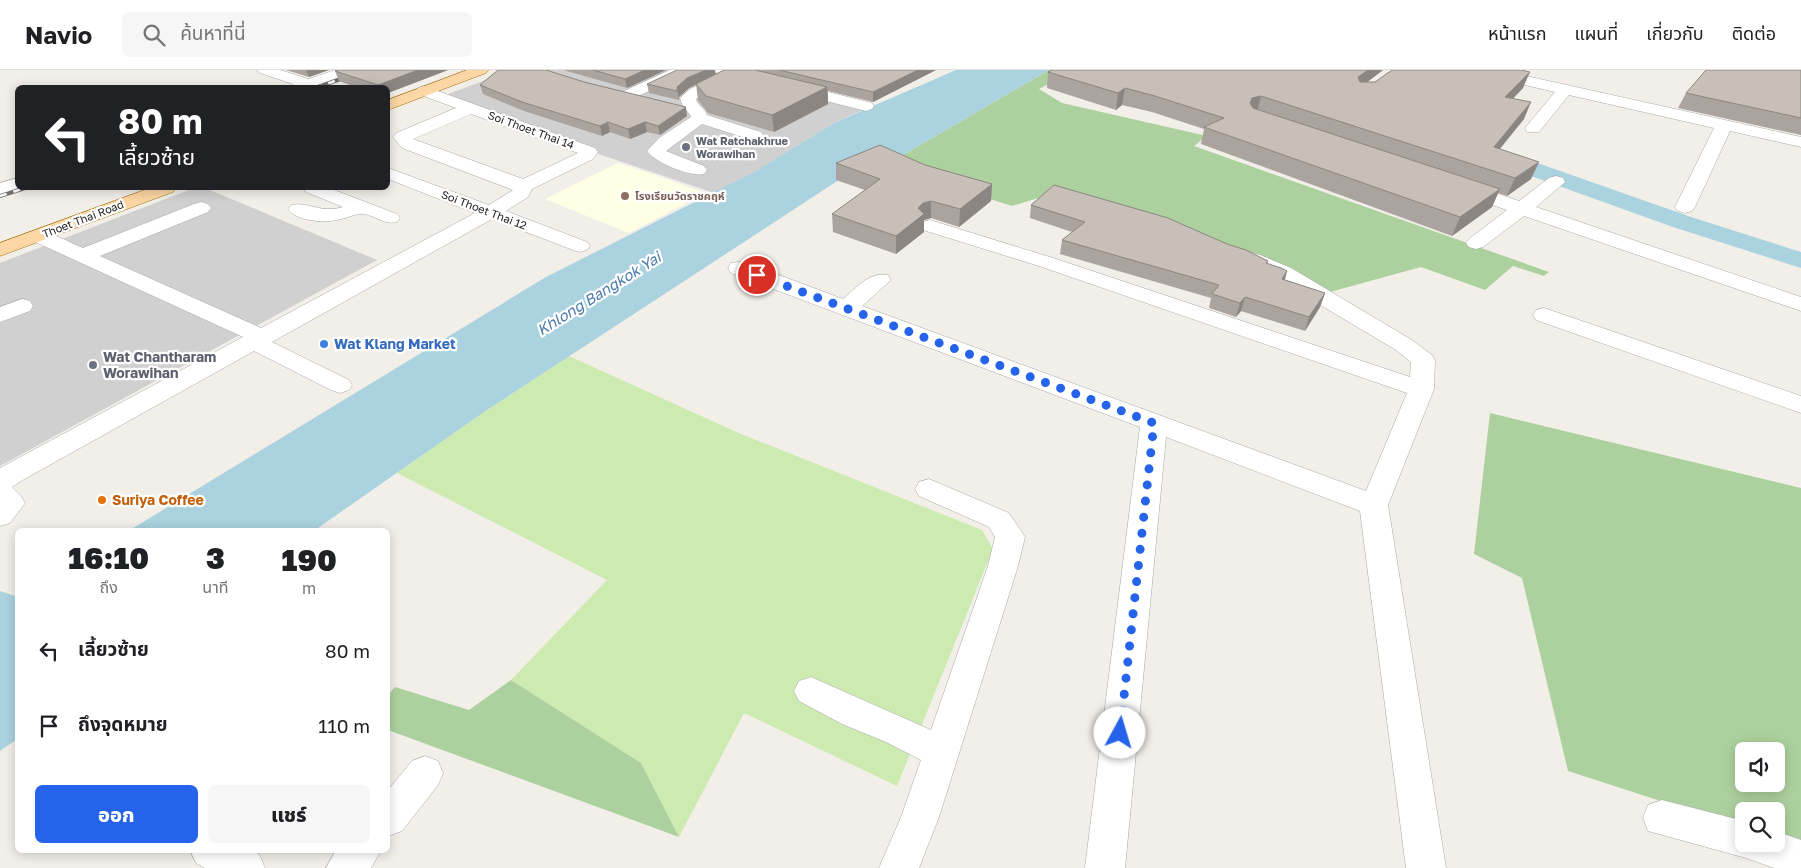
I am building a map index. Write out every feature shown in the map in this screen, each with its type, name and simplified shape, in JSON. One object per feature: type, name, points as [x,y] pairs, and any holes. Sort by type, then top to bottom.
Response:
[{"type":"main road","points":[[390,103],[481,70]]},
{"type":"main road","name":"Thoet Thai Road","points":[[0,250],[161,190]]},
{"type":"street","points":[[265,70],[309,84],[350,70]]},
{"type":"street","points":[[628,95],[682,70]]},
{"type":"street","points":[[1478,70],[1801,142]]},
{"type":"street","points":[[698,115],[690,106],[688,98],[696,92],[728,79],[726,72],[752,78]]},
{"type":"street","points":[[780,85],[866,106]]},
{"type":"street","points":[[610,90],[653,101]]},
{"type":"street","points":[[1533,128],[1565,90]]},
{"type":"street","name":"Soi Thoet Thai 14","points":[[424,91],[589,152],[587,155],[522,190]]},
{"type":"street","points":[[671,105],[755,136]]},
{"type":"street","points":[[471,108],[402,137],[408,144],[522,190]]},
{"type":"street","points":[[698,115],[691,127],[660,146],[656,151],[662,157],[698,170]]},
{"type":"street","points":[[1686,208],[1724,124]]},
{"type":"street","name":"Soi Thoet Thai 12","points":[[390,174],[580,246]]},
{"type":"street","points":[[1440,181],[1801,304]]},
{"type":"street","points":[[1476,243],[1556,182]]},
{"type":"street","points":[[0,189],[15,184]]},
{"type":"street","points":[[318,190],[390,218]]},
{"type":"street","points":[[0,482],[11,474],[489,212],[522,190]]},
{"type":"street","points":[[298,209],[315,216],[330,216],[344,214],[362,206]]},
{"type":"street","points":[[82,256],[201,208]]},
{"type":"street","points":[[930,226],[1046,262],[1421,389]]},
{"type":"street","points":[[38,236],[258,340],[340,384]]},
{"type":"street","points":[[1232,249],[1283,273],[1404,345],[1423,360],[1421,389],[1374,504],[1426,868]]},
{"type":"street","points":[[739,268],[1374,504]]},
{"type":"street","points":[[846,308],[880,280]]},
{"type":"street","points":[[0,315],[22,306]]},
{"type":"street","points":[[1544,315],[1801,405]]},
{"type":"street","points":[[1105,868],[1154,423]]},
{"type":"street","points":[[899,868],[920,817],[1003,566],[1010,537],[998,520],[929,489]]},
{"type":"street","points":[[0,493],[12,503],[0,516]]},
{"type":"street","points":[[811,691],[854,713],[899,731],[941,753]]},
{"type":"street","points":[[390,816],[425,773]]},
{"type":"street","points":[[1662,818],[1735,838]]},
{"type":"street","points":[[1781,852],[1801,859]]},
{"type":"street","points":[[216,853],[245,868]]},
{"type":"street","points":[[346,868],[358,853]]},
{"type":"shaded area","name":"Wat Ratchakhrue Worawihan","points":[[512,70],[731,70],[871,106],[836,122],[754,172],[714,193],[435,99]]},
{"type":"shaded area","name":"โรงเรียนวัดราชคฤห์","points":[[618,163],[705,193],[629,233],[545,199]]},
{"type":"shaded area","name":"Wat Chantharam Worawihan","points":[[189,190],[210,190],[377,260],[0,466],[0,263]]},
{"type":"green space","points":[[1049,70],[1076,70],[1039,89],[1062,103],[1207,136],[1194,146],[1549,272],[1544,276],[1513,266],[1485,290],[1421,267],[1330,292],[1045,196],[1012,206],[924,178],[891,162]]},
{"type":"green space","points":[[569,356],[741,434],[982,530],[993,549],[897,786],[744,713],[679,837],[641,763],[511,680],[607,580],[397,473]]},
{"type":"green space","points":[[1490,413],[1801,488],[1801,847],[1785,842],[1785,802],[1735,802],[1735,825],[1568,771],[1522,578],[1474,554]]},
{"type":"green space","points":[[511,680],[641,763],[679,837],[390,731],[390,693],[395,687],[469,710]]},
{"type":"water","name":"Khlong Bangkok Yai","points":[[956,70],[1049,70],[891,162],[868,161],[487,410],[318,528],[133,528],[546,277],[754,172],[836,122]]},
{"type":"water","points":[[15,600],[15,740],[0,751],[0,609]]},
{"type":"building","points":[[418,70],[378,85],[335,71]]},
{"type":"building","points":[[498,70],[546,70],[584,82],[686,107],[658,126],[645,122],[628,129],[608,122],[600,126],[522,102],[480,85]]},
{"type":"building","points":[[593,70],[645,70],[625,79]]},
{"type":"building","points":[[677,70],[706,70],[687,78],[677,87],[677,91],[647,84]]},
{"type":"building","points":[[724,70],[755,70],[827,87],[772,115],[706,96],[696,84]]},
{"type":"building","points":[[779,70],[918,70],[873,92]]},
{"type":"building","points":[[1052,70],[1368,70],[1358,77],[1360,82],[1375,82],[1392,70],[1521,70],[1530,72],[1505,97],[1531,102],[1494,147],[1539,162],[1515,178],[1261,96],[1252,98],[1250,103],[1253,108],[1500,189],[1460,217],[1204,127],[1224,118],[1125,88],[1118,93],[1048,72]]},
{"type":"building","points":[[1706,70],[1801,70],[1801,118],[1686,93]]},
{"type":"building","points":[[880,145],[925,165],[992,184],[960,209],[931,201],[923,203],[918,208],[924,214],[896,236],[832,214],[880,179],[836,163]]},
{"type":"building","points":[[1054,185],[1168,218],[1227,244],[1246,250],[1268,261],[1266,263],[1287,271],[1282,279],[1325,293],[1309,317],[1245,297],[1240,303],[1212,294],[1219,285],[1062,240],[1085,222],[1031,205]]},
{"type":"waterway","points":[[1492,154],[1682,222],[1801,260]]},
{"type":"waterway","points":[[0,606],[15,612]]},
{"type":"railway","points":[[324,85],[366,70]]},
{"type":"railway","points":[[0,196],[19,190]]},
{"type":"place","name":"Wat Ratchakhrue Worawihan","points":[[686,147]]},
{"type":"place","name":"โรงเรียนวัดราชคฤห์","points":[[625,196]]},
{"type":"place","name":"Wat Klang Market","points":[[324,344]]},
{"type":"place","name":"Wat Chantharam Worawihan","points":[[93,365]]},
{"type":"place","name":"Suriya Coffee","points":[[102,500]]},
{"type":"route","points":[[757,275],[1154,423],[1120,733]]}]
